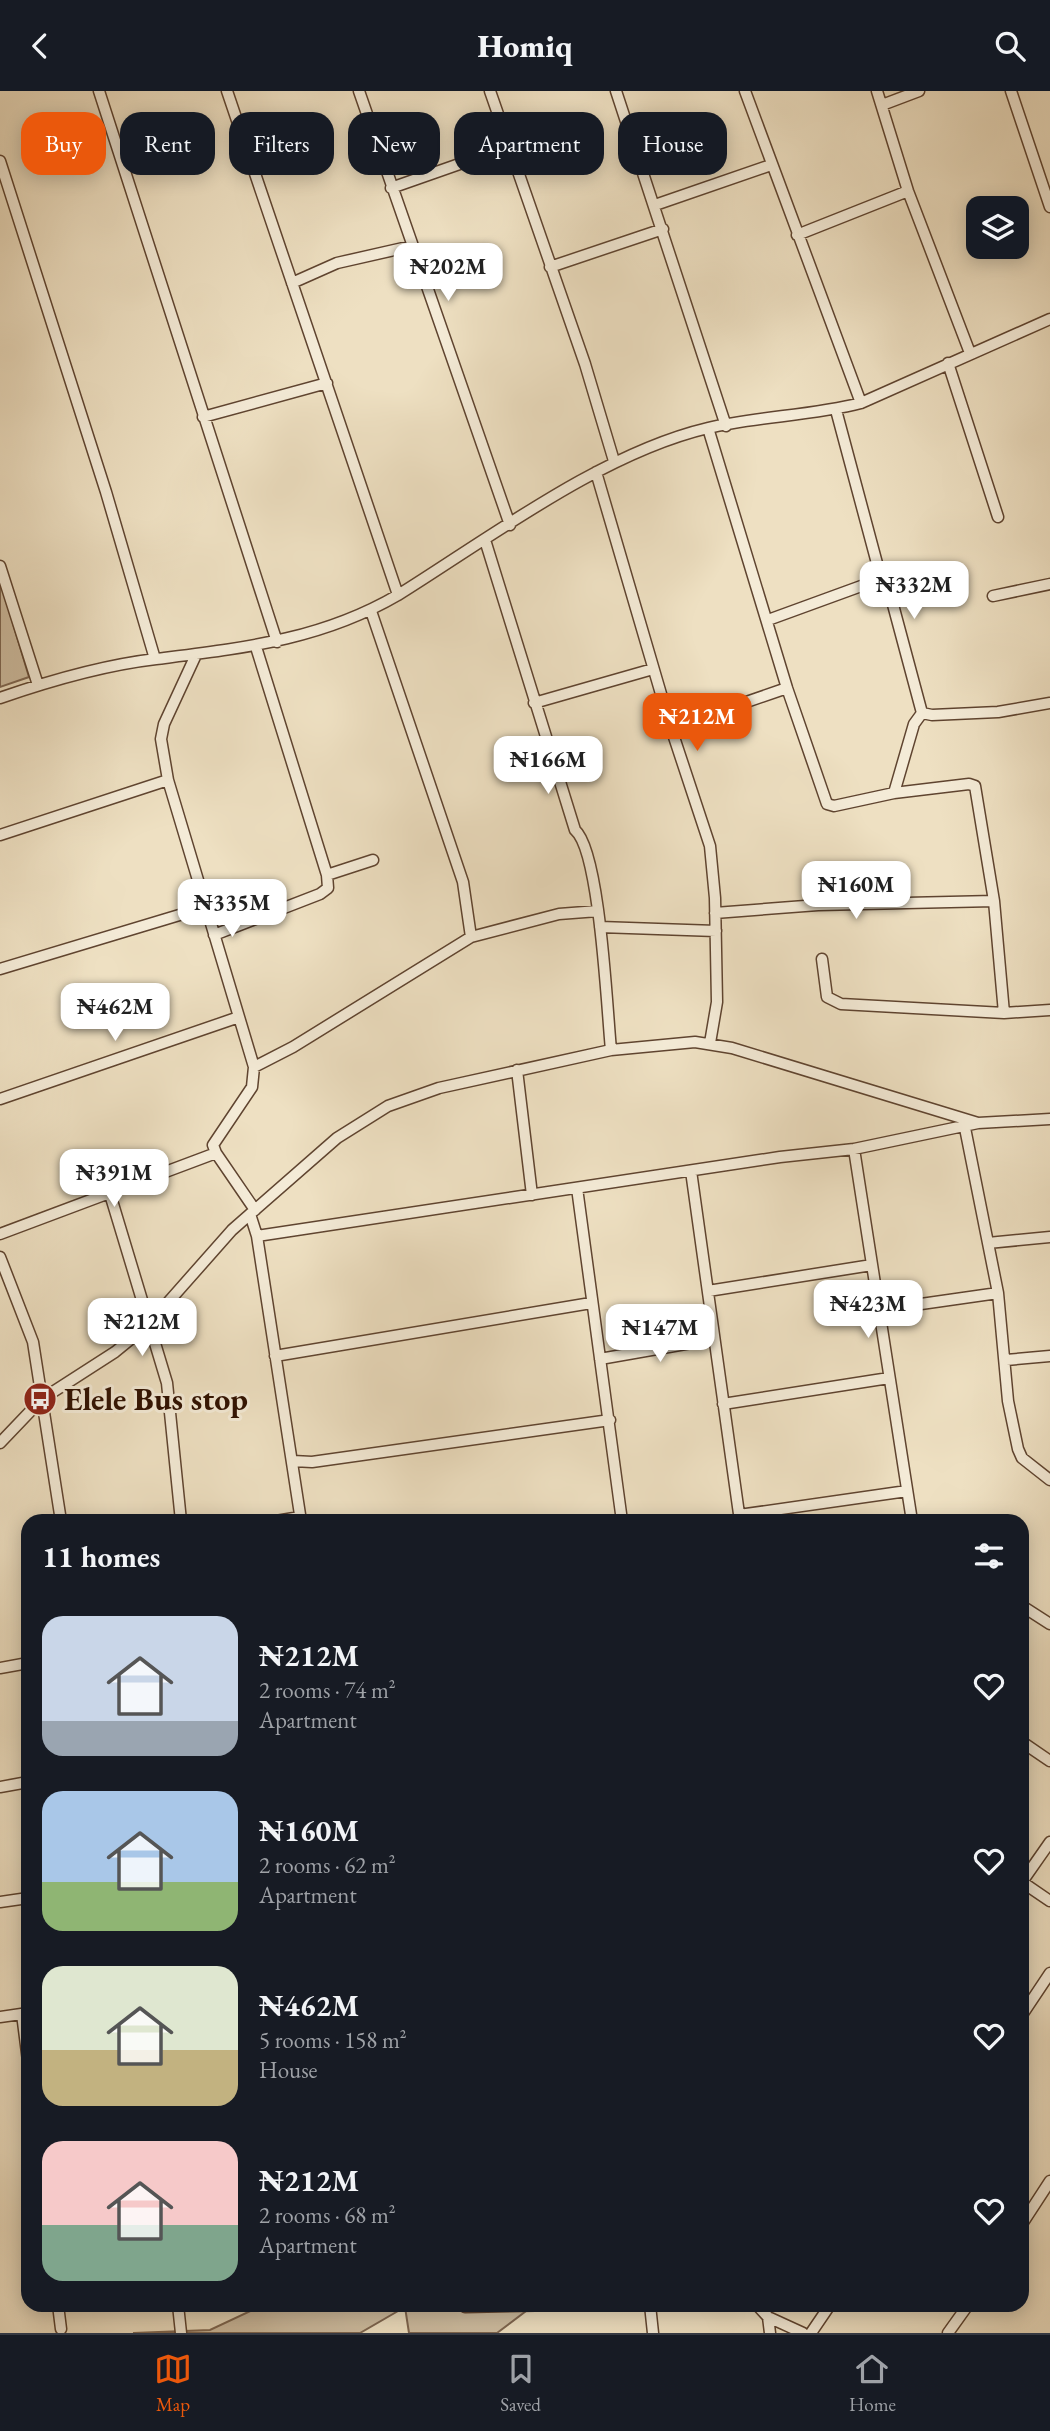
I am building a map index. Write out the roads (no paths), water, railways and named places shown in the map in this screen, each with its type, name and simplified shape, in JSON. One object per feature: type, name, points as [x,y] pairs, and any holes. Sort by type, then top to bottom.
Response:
[{"type":"street","points":[[99,91],[276,642]]},
{"type":"street","points":[[227,91],[398,595]]},
{"type":"street","points":[[359,91],[510,525]]},
{"type":"street","points":[[490,91],[497,112]]},
{"type":"street","points":[[616,91],[726,426]]},
{"type":"street","points":[[745,91],[861,403]]},
{"type":"street","points":[[877,91],[908,191],[970,352]]},
{"type":"street","points":[[881,104],[919,91]]},
{"type":"street","points":[[1011,91],[1050,207]]},
{"type":"street","points":[[0,161],[106,492],[155,659]]},
{"type":"street","points":[[655,205],[771,165]]},
{"type":"street","points":[[391,188],[454,166]]},
{"type":"street","points":[[518,175],[585,364],[614,461]]},
{"type":"street","points":[[797,235],[908,191]]},
{"type":"street","points":[[550,267],[663,229]]},
{"type":"street","points":[[292,282],[337,263],[411,246]]},
{"type":"street","points":[[0,698],[38,685],[155,659],[195,657],[256,647],[371,611],[614,461],[708,428],[861,403],[970,352],[1050,319]]},
{"type":"street","points":[[948,363],[998,517]]},
{"type":"street","points":[[203,417],[327,383]]},
{"type":"street","points":[[836,409],[882,582]]},
{"type":"street","points":[[708,428],[787,688],[827,804],[834,806],[894,793],[969,783],[975,786],[994,901],[1004,1013]]},
{"type":"street","points":[[596,472],[653,669],[710,846],[716,931],[717,1002],[710,1043]]},
{"type":"street","points":[[485,540],[575,830],[585,841],[598,911],[611,1049]]},
{"type":"street","points":[[0,566],[38,685]]},
{"type":"street","points":[[768,620],[875,582],[882,582],[888,586],[922,713]]},
{"type":"street","points":[[993,596],[1050,584]]},
{"type":"street","points":[[371,611],[463,882],[471,937]]},
{"type":"street","points":[[214,935],[325,891],[327,874],[256,647]]},
{"type":"street","points":[[195,657],[164,724],[161,739],[168,780],[254,1067],[252,1087],[213,1145],[253,1212],[299,1514]]},
{"type":"street","points":[[534,703],[653,669]]},
{"type":"street","points":[[671,728],[787,688]]},
{"type":"street","points":[[922,713],[932,715],[998,712],[1050,703]]},
{"type":"street","points":[[894,793],[914,724],[922,713]]},
{"type":"street","points":[[0,835],[168,780]]},
{"type":"street","points":[[327,874],[373,860]]},
{"type":"street","points":[[715,913],[818,905],[994,901]]},
{"type":"street","points":[[0,969],[206,907]]},
{"type":"street","points":[[254,1067],[293,1047],[471,937],[559,914],[598,911]]},
{"type":"street","points":[[600,927],[716,931]]},
{"type":"street","points":[[822,959],[827,997],[841,1004],[1004,1013],[1050,1010]]},
{"type":"street","points":[[0,1099],[239,1017]]},
{"type":"street","points":[[0,1443],[42,1399],[115,1352],[148,1325],[219,1243],[337,1138],[388,1106],[439,1088],[611,1049],[710,1043],[978,1123]]},
{"type":"street","points":[[517,1070],[533,1195]]},
{"type":"street","points":[[257,1236],[854,1149],[965,1128],[978,1123],[1050,1119]]},
{"type":"street","points":[[965,1128],[998,1293],[1008,1401],[1017,1450],[1029,1465],[1050,1480]]},
{"type":"street","points":[[854,1149],[911,1514]]},
{"type":"street","points":[[0,1234],[216,1153]]},
{"type":"street","points":[[691,1171],[738,1514]]},
{"type":"street","points":[[577,1188],[621,1514]]},
{"type":"street","points":[[110,1194],[167,1383],[180,1514]]},
{"type":"street","points":[[988,1243],[1050,1237]]},
{"type":"street","points":[[0,1257],[33,1342],[60,1514]]},
{"type":"street","points":[[708,1291],[872,1265]]},
{"type":"street","points":[[879,1310],[998,1293]]},
{"type":"street","points":[[275,1356],[591,1303]]},
{"type":"street","points":[[600,1359],[714,1339]]},
{"type":"street","points":[[1006,1360],[1050,1356]]},
{"type":"street","points":[[723,1404],[889,1378]]},
{"type":"street","points":[[293,1461],[313,1462],[610,1420]]},
{"type":"street","points":[[295,1476],[313,1462]]},
{"type":"street","points":[[764,1514],[907,1491]]},
{"type":"street","points":[[1029,1610],[1050,1624]]},
{"type":"street","points":[[0,1668],[21,1664]]},
{"type":"street","points":[[1029,1747],[1050,1761]]},
{"type":"street","points":[[0,1787],[21,1783]]},
{"type":"street","points":[[1029,1872],[1050,1842]]},
{"type":"street","points":[[1029,1887],[1050,1901]]},
{"type":"street","points":[[0,1902],[21,1899]]},
{"type":"street","points":[[1029,2004],[1050,1973]]},
{"type":"street","points":[[0,2017],[21,2014]]},
{"type":"street","points":[[1029,2213],[1050,2181]]},
{"type":"street","points":[[59,2312],[61,2329]]},
{"type":"street","points":[[178,2312],[180,2333]]},
{"type":"street","points":[[650,2312],[653,2333]]},
{"type":"street","points":[[763,2312],[768,2317],[803,2333]]},
{"type":"street","points":[[811,2333],[825,2312]]},
{"type":"street","points":[[948,2333],[963,2312]]},
{"type":"street","points":[[768,2317],[770,2333]]},
{"type":"place","name":"Elele Bus stop","points":[[40,1399]]}]
